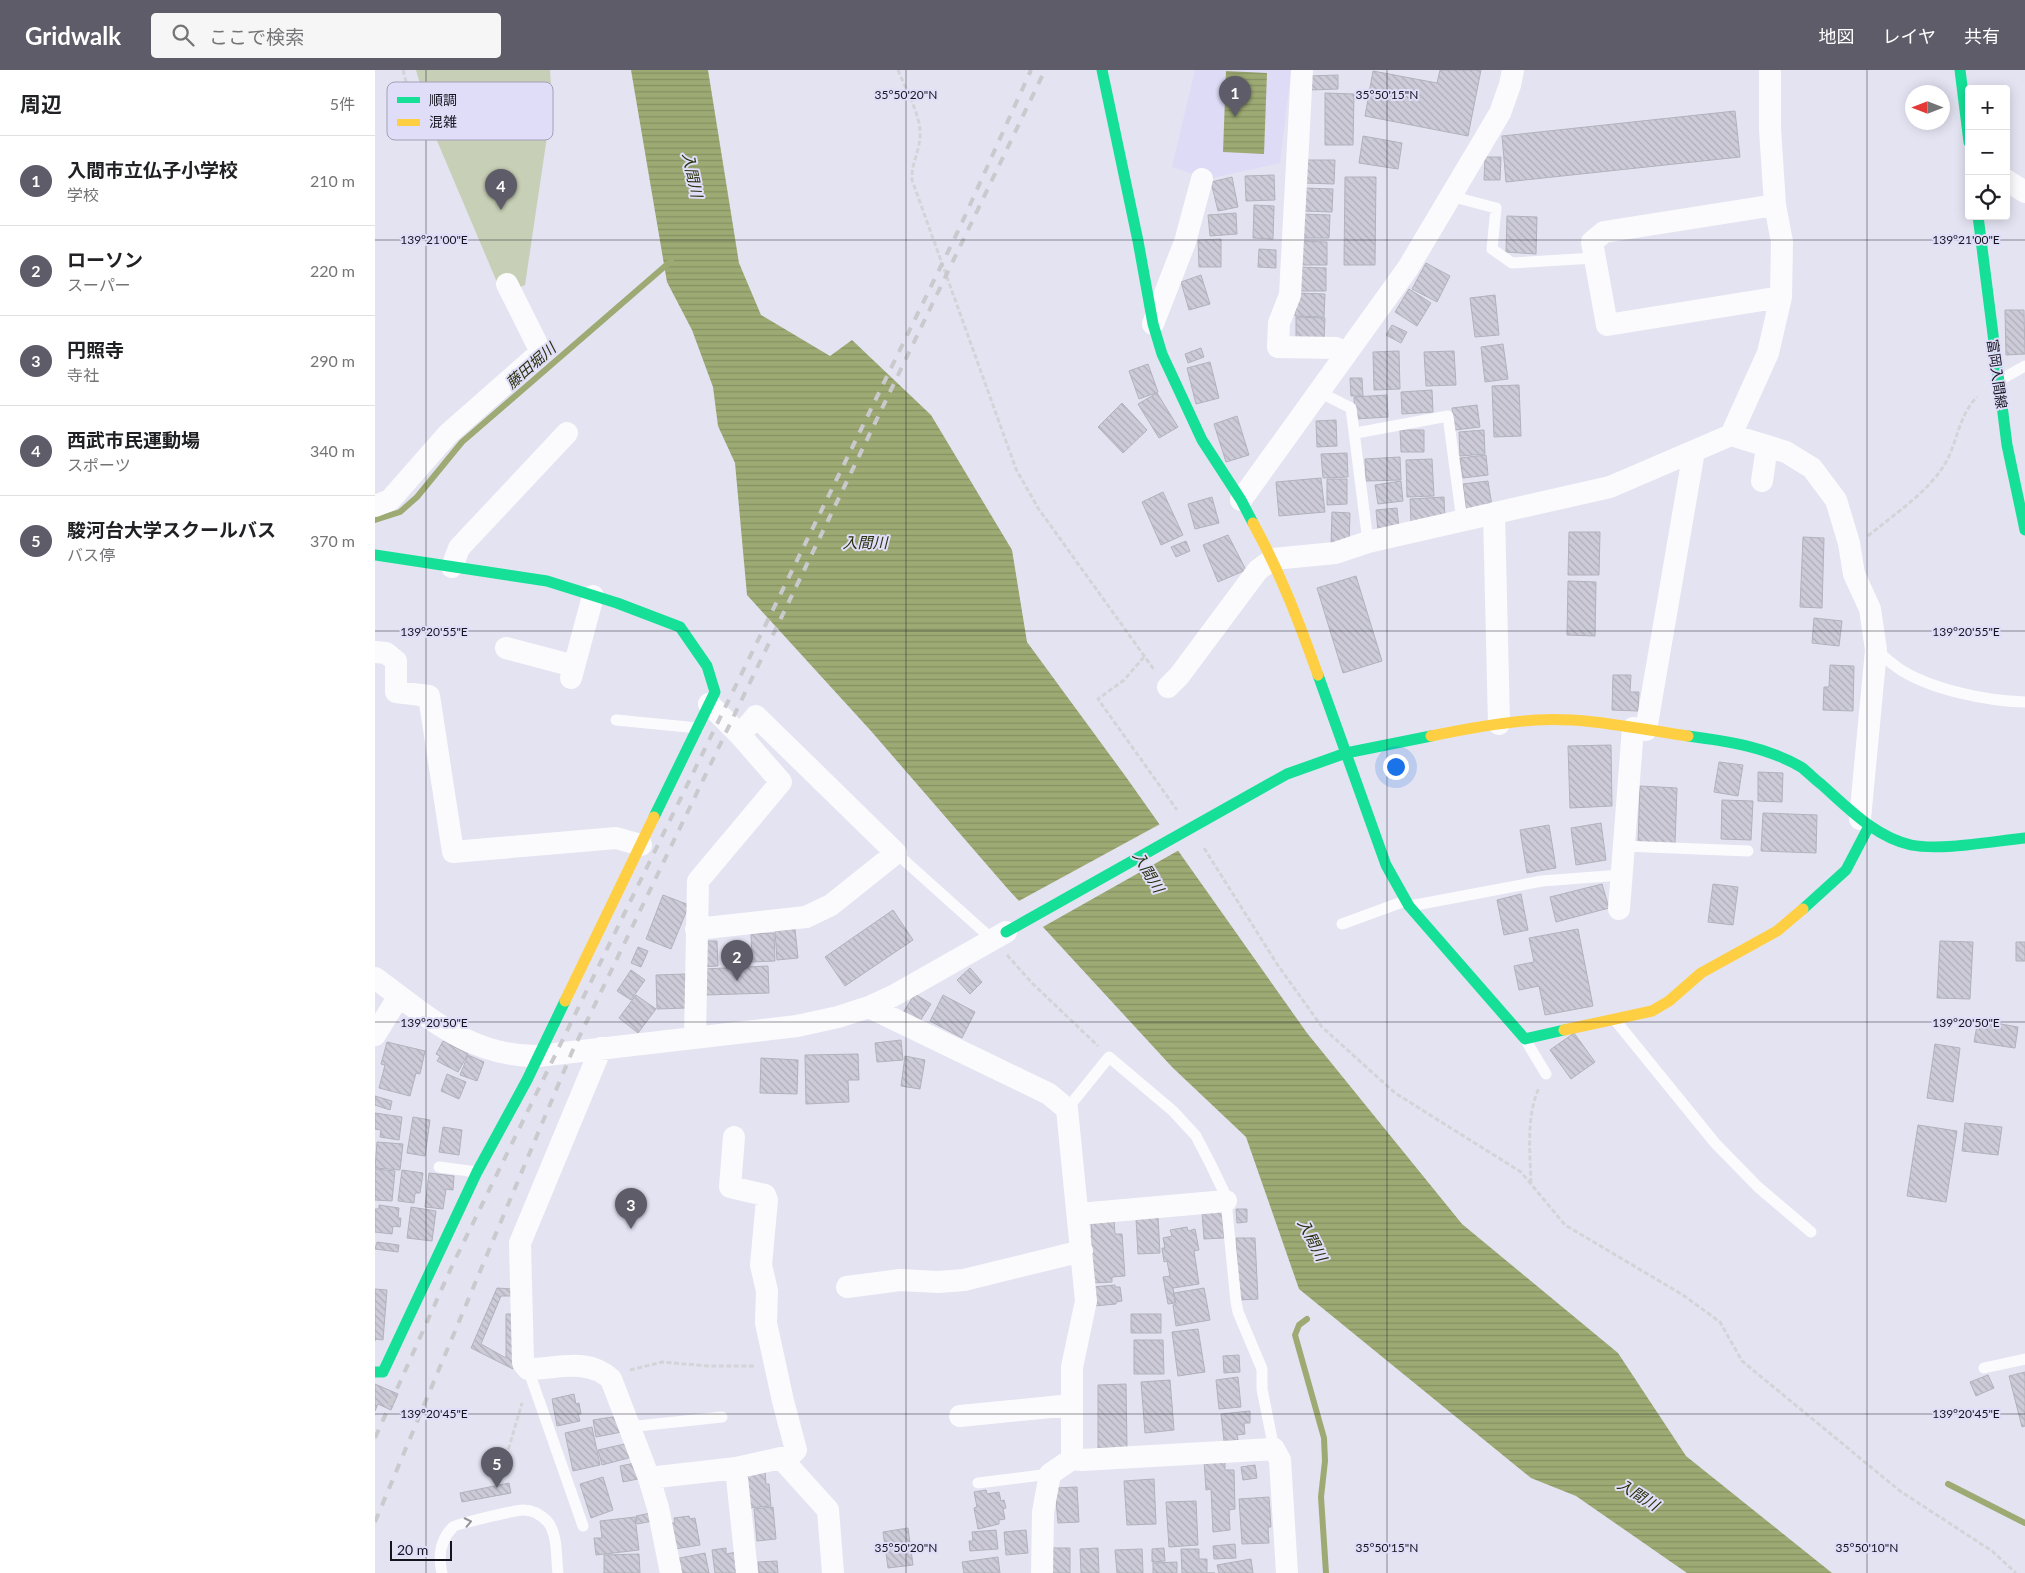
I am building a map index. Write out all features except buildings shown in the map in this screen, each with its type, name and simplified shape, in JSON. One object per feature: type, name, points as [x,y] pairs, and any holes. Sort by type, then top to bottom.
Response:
[{"type":"street","points":[[1102,70],[1153,324],[1162,354],[1203,440],[1241,500],[1273,559],[1292,602],[1387,865],[1407,903],[1525,1039],[1652,1011],[1669,1001],[1701,973],[1731,954],[1777,931],[1809,905],[1846,870],[1865,822],[1876,650],[1870,609],[1854,574],[1849,543],[1836,500],[1812,468],[1786,452],[1731,435],[1610,487],[1368,542],[1335,553],[1273,559],[1259,570],[1179,676],[1167,687]]},
{"type":"street","points":[[1302,70],[1299,87],[1290,295],[1279,323],[1277,347],[1336,348],[1345,356]]},
{"type":"street","points":[[1241,500],[1408,268],[1500,113],[1513,70]]},
{"type":"street","points":[[1731,435],[1768,353],[1781,297],[1783,242],[1775,205],[1770,128],[1770,70]]},
{"type":"street","points":[[1960,70],[1968,130]]},
{"type":"street","points":[[1153,324],[1185,242],[1202,179]]},
{"type":"street","points":[[2010,183],[2025,192]]},
{"type":"street","points":[[1775,205],[1604,232],[1592,242],[1607,324],[1781,297]]},
{"type":"street","name":"富岡入間線","points":[[1978,220],[2007,444],[2025,530]]},
{"type":"street","points":[[375,506],[390,500],[448,434],[541,352],[507,284]]},
{"type":"street","points":[[452,567],[459,548],[567,433]]},
{"type":"street","points":[[1762,481],[1767,446]]},
{"type":"street","points":[[1619,909],[1623,846],[1639,729],[1694,451]]},
{"type":"street","points":[[1494,513],[1499,724]]},
{"type":"street","points":[[375,555],[547,581],[617,603],[680,627],[707,666],[715,692],[527,1080],[477,1172],[383,1372],[375,1372]]},
{"type":"street","points":[[506,648],[573,672],[593,596]]},
{"type":"street","points":[[375,652],[386,653],[396,661],[395,692],[429,696],[453,852],[616,838],[641,845]]},
{"type":"street","points":[[695,1038],[698,881],[781,782],[740,735],[709,704]]},
{"type":"street","points":[[697,929],[806,917],[831,905],[896,853],[756,716],[740,735]]},
{"type":"street","points":[[375,978],[462,1039],[516,1056],[538,1056],[797,1026],[838,1017],[869,1007],[893,996],[1287,774],[1346,753],[1475,727],[1537,720],[1583,721],[1749,746],[1780,757],[1802,768],[1865,822],[1893,839],[1913,845],[1939,846],[2025,838]]},
{"type":"street","points":[[375,1035],[399,996]]},
{"type":"street","points":[[869,1007],[1049,1094],[1067,1109],[1079,1214],[1086,1301],[1072,1367],[1072,1459]]},
{"type":"street","points":[[601,1048],[520,1243],[523,1363],[528,1369],[576,1364],[608,1376],[611,1379],[649,1478],[658,1508],[671,1573]]},
{"type":"street","points":[[649,1478],[736,1468],[789,1456],[796,1450],[785,1410],[766,1323],[767,1290],[761,1265],[767,1200],[765,1195],[730,1187],[734,1137]]},
{"type":"street","points":[[1079,1214],[1226,1201]]},
{"type":"street","points":[[847,1287],[900,1280],[938,1282],[964,1280],[1082,1251]]},
{"type":"street","points":[[960,1416],[1071,1405]]},
{"type":"street","points":[[1042,1573],[1043,1512],[1050,1474],[1072,1459],[1083,1460],[1274,1449],[1280,1460],[1287,1573]]},
{"type":"street","points":[[781,1458],[828,1510],[833,1573]]},
{"type":"street","points":[[736,1468],[747,1573]]},
{"type":"lane","points":[[1451,196],[1496,208],[1492,248],[1512,263],[1594,258]]},
{"type":"lane","points":[[1998,381],[2025,366]]},
{"type":"lane","points":[[1319,392],[1351,408],[1356,433],[1368,542]]},
{"type":"lane","points":[[1356,433],[1448,416],[1461,520]]},
{"type":"lane","points":[[1876,650],[1901,670],[1931,683],[1969,696],[2025,702]]},
{"type":"lane","points":[[616,720],[697,728]]},
{"type":"lane","points":[[1623,846],[1748,852]]},
{"type":"lane","points":[[896,853],[999,936]]},
{"type":"lane","points":[[1341,924],[1407,903],[1542,881],[1621,875]]},
{"type":"lane","points":[[1615,1020],[1715,1143],[1758,1187],[1811,1232]]},
{"type":"lane","points":[[1525,1039],[1546,1074]]},
{"type":"lane","points":[[1067,1109],[1109,1057],[1173,1111],[1196,1136],[1225,1194],[1236,1302],[1238,1312],[1262,1369],[1262,1388],[1274,1449]]},
{"type":"lane","points":[[439,1167],[477,1172]]},
{"type":"lane","points":[[1984,1368],[2025,1359]]},
{"type":"lane","points":[[528,1369],[583,1526]]},
{"type":"lane","points":[[628,1427],[722,1417]]},
{"type":"lane","points":[[978,1484],[1050,1474]]},
{"type":"lane","points":[[442,1573],[439,1563],[440,1549],[444,1537],[454,1525],[523,1510],[535,1512],[548,1522],[553,1535],[558,1573]]},
{"type":"path","points":[[898,70],[914,108],[920,137],[912,180],[1016,469],[1038,508],[1167,687]]},
{"type":"path","points":[[1849,543],[1865,538],[1914,498],[1942,469],[1965,412],[1976,398],[1998,381]]},
{"type":"path","points":[[1144,657],[1124,680],[1098,699],[1178,810]]},
{"type":"path","points":[[1200,842],[1217,866],[1277,964],[1322,1027],[1395,1093],[1521,1172],[1565,1225],[1683,1295],[1719,1322],[1742,1361],[1900,1491],[1992,1551],[2016,1573]]},
{"type":"path","points":[[999,936],[1032,983],[1109,1057]]},
{"type":"path","points":[[1531,1183],[1532,1108],[1546,1074]]},
{"type":"path","points":[[608,1376],[662,1362],[708,1366],[776,1366]]},
{"type":"path","points":[[502,1471],[523,1402]]},
{"type":"shaded area","points":[[416,70],[550,70],[551,82],[419,82]]},
{"type":"shaded area","points":[[1195,70],[1291,70],[1280,163],[1208,179],[1172,167]]},
{"type":"shaded area","points":[[437,140],[547,140],[525,285],[502,294]]},
{"type":"water","name":"入間川","points":[[631,70],[708,70],[739,263],[761,315],[830,356],[852,340],[931,415],[1012,550],[1027,642],[1126,777],[1307,1033],[1462,1224],[1618,1353],[1686,1456],[1832,1573],[1687,1573],[1576,1496],[1531,1478],[1299,1289],[1246,1137],[1172,1067],[1007,888],[871,731],[747,595],[735,463],[718,426],[713,387],[692,330],[667,282]]},
{"type":"water","points":[[1226,71],[1267,73],[1264,154],[1223,152]]},
{"type":"pier","points":[[1162,823],[1181,849],[1041,928],[1017,902]]},
{"type":"waterway","name":"藤田堀川","points":[[375,520],[400,512],[417,497],[462,442],[671,261]]},
{"type":"waterway","points":[[1307,1319],[1299,1325],[1295,1335],[1324,1438],[1325,1461],[1321,1497],[1326,1573]]},
{"type":"waterway","points":[[1948,1484],[2025,1523]]},
{"type":"railway","points":[[375,1438],[452,1266],[960,227],[1031,70]]},
{"type":"railway","points":[[375,1522],[572,1052],[1045,70]]},
{"type":"traffic: fast","points":[[1102,70],[1138,241],[1153,324],[1162,354],[1202,440],[1241,500],[1253,523]]},
{"type":"traffic: fast","points":[[1960,70],[1968,130]]},
{"type":"traffic: fast","points":[[1979,220],[2007,445],[2025,530]]},
{"type":"traffic: fast","points":[[375,555],[547,581],[617,603],[680,627],[707,666],[715,692],[654,817]]},
{"type":"traffic: fast","points":[[1318,675],[1386,865],[1409,906],[1525,1039],[1564,1030]]},
{"type":"traffic: fast","points":[[1006,932],[1287,774],[1346,753],[1431,736]]},
{"type":"traffic: fast","points":[[1688,736],[1746,746],[1788,760],[1804,769],[1874,829],[1911,845],[1937,847],[2025,838]]},
{"type":"traffic: fast","points":[[1803,909],[1846,870],[1869,826]]},
{"type":"traffic: fast","points":[[375,1372],[383,1372],[477,1172],[527,1080],[565,1001]]},
{"type":"traffic: slow","points":[[1253,523],[1289,598],[1318,675]]},
{"type":"traffic: slow","points":[[1431,736],[1496,724],[1536,720],[1574,720],[1688,736]]},
{"type":"traffic: slow","points":[[565,1001],[654,817]]},
{"type":"traffic: slow","points":[[1564,1030],[1652,1011],[1669,1001],[1701,973],[1777,931],[1803,909]]},
{"type":"place","name":"入間市立仏子小学校","points":[[1235,117]]},
{"type":"place","name":"西武市民運動場","points":[[501,210]]},
{"type":"place","name":"ローソン","points":[[737,981]]},
{"type":"place","name":"円照寺","points":[[631,1229]]},
{"type":"place","name":"駿河台大学スクールバス","points":[[497,1488]]}]
